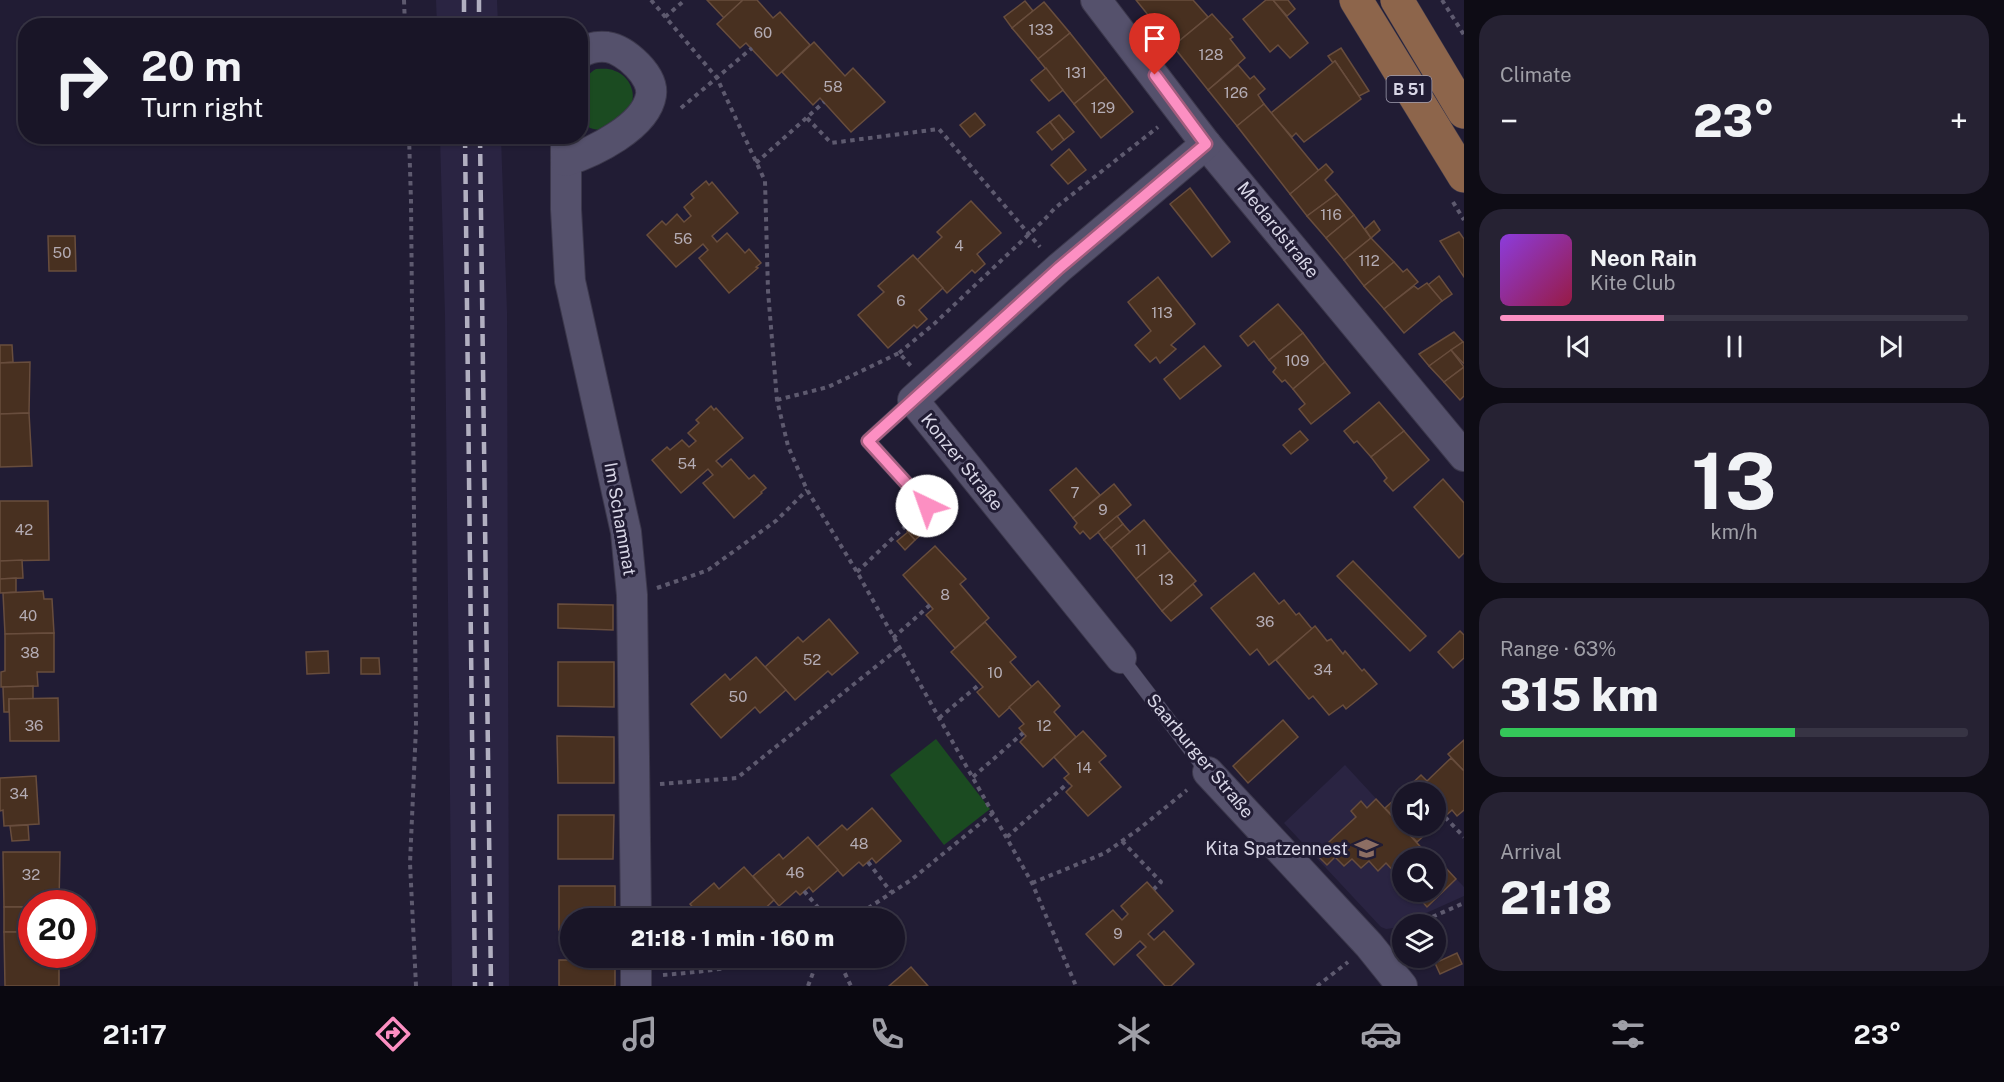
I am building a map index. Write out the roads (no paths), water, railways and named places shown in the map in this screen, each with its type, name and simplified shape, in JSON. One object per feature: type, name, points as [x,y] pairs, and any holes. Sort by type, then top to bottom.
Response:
[{"type":"main road","name":"B 51","points":[[1356,0],[1464,176]]},
{"type":"main road","name":"B 51","points":[[1397,0],[1464,112]]},
{"type":"street","name":"Medardstraße","points":[[1096,0],[1206,144],[1464,456]]},
{"type":"street","name":"Im Schammat","points":[[588,50],[608,48],[619,51],[642,71],[651,86],[651,94],[644,110],[621,134],[590,153],[566,149],[566,209],[570,282],[626,532],[632,595],[636,908]]},
{"type":"street","name":"Konzer Straße","points":[[1121,658],[921,392],[1059,268],[1206,144]]},
{"type":"street","name":"Saarburger Straße","points":[[1209,772],[1369,945],[1402,986]]},
{"type":"lane","points":[[921,392],[868,441],[927,506]]},
{"type":"lane","name":"Saarburger Straße","points":[[1121,658],[1209,772]]},
{"type":"railway","points":[[464,0],[464,18]]},
{"type":"railway","points":[[479,0],[479,18]]},
{"type":"railway","points":[[465,144],[475,986]]},
{"type":"railway","points":[[480,144],[491,986]]},
{"type":"place","name":"Kita Spatzennest","points":[[1366,849]]}]
